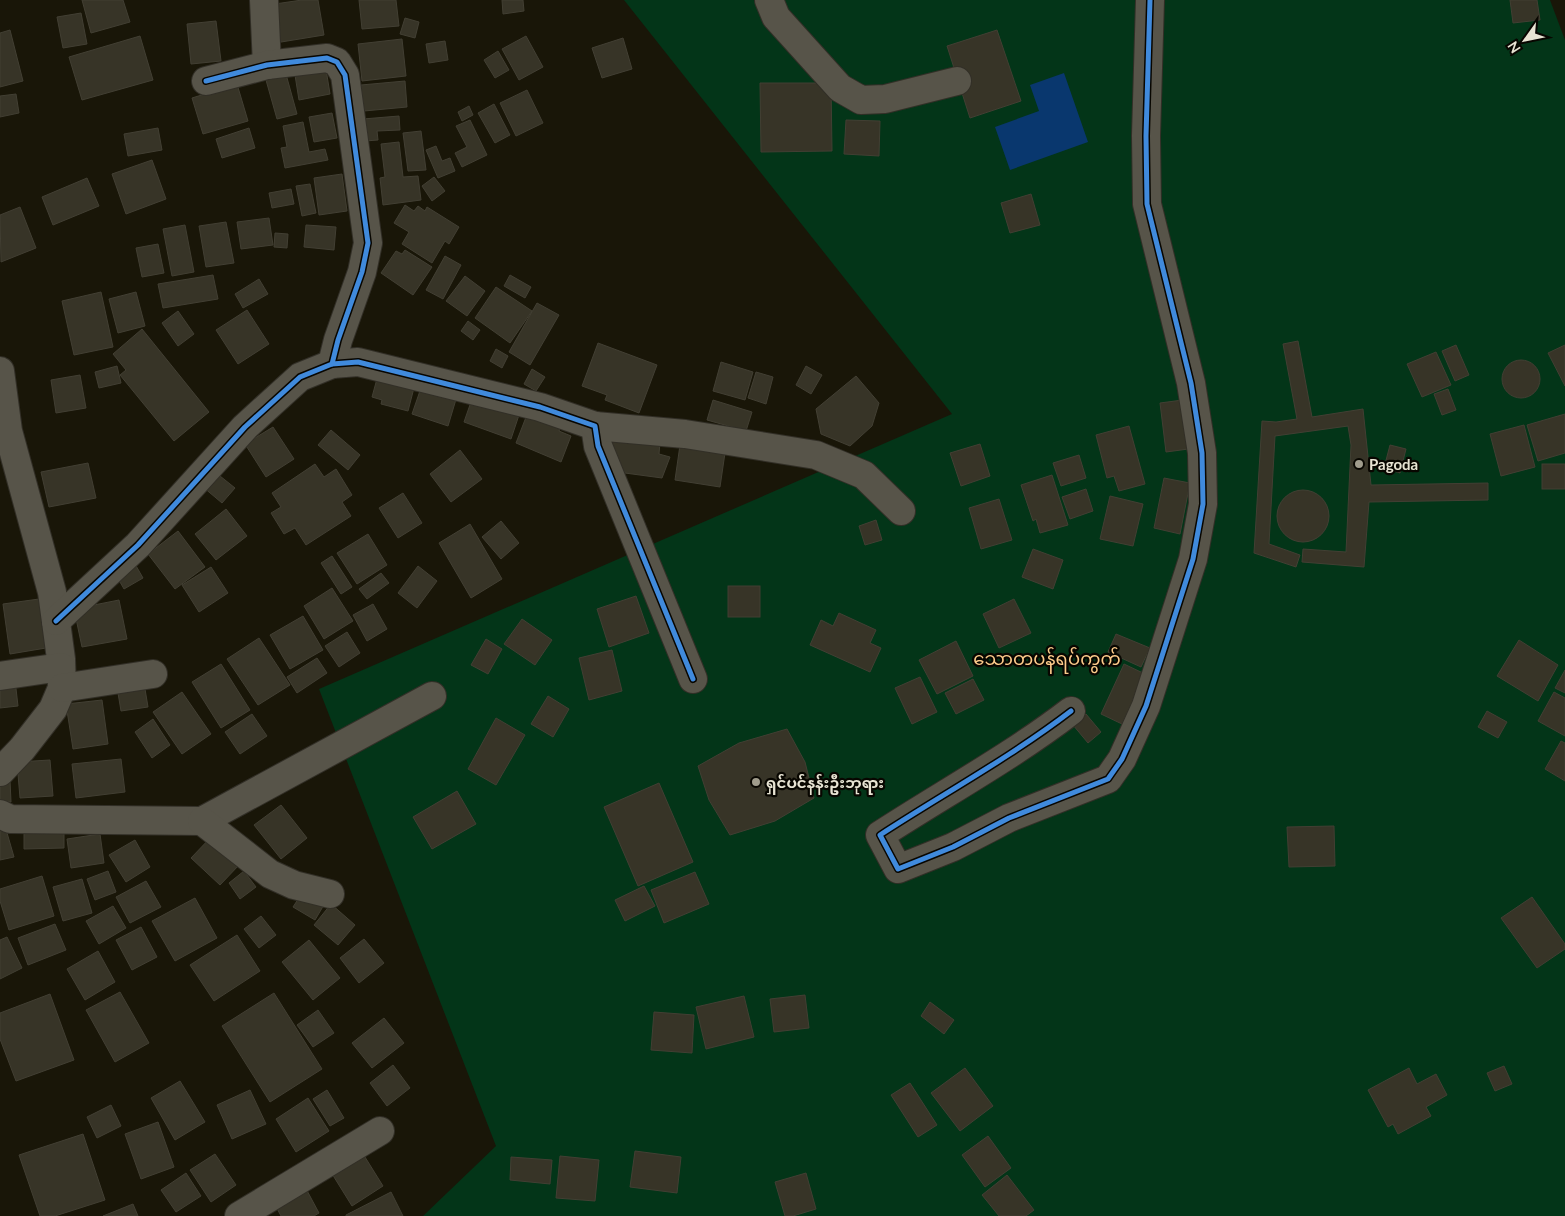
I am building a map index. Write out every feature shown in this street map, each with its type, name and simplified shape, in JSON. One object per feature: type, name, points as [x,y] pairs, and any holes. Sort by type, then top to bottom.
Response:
[{"type":"street","points":[[264,0],[267,65]]},
{"type":"street","points":[[769,0],[776,17],[840,88],[860,100],[885,99],[957,81]]},
{"type":"street","points":[[1071,711],[1050,727],[880,835],[898,870],[953,847],[1009,818],[1108,778],[1122,759],[1146,706],[1193,559],[1203,504],[1202,453],[1191,383],[1147,204],[1146,136],[1150,0]]},
{"type":"street","points":[[206,81],[267,65],[327,58],[337,62],[345,75],[368,243],[362,272],[338,340],[332,364]]},
{"type":"street","points":[[56,621],[138,545],[245,427],[300,377],[332,364],[358,362],[540,407],[595,426],[685,434],[816,454],[864,475],[901,511]]},
{"type":"street","points":[[0,371],[8,431],[52,592],[61,677],[53,709],[22,749],[0,772]]},
{"type":"street","points":[[595,426],[598,446],[693,679]]},
{"type":"street","points":[[0,676],[61,677],[153,674]]},
{"type":"street","points":[[0,814],[10,820],[202,821],[432,696]]},
{"type":"street","points":[[202,821],[270,874],[294,885],[330,894]]},
{"type":"street","points":[[239,1216],[380,1130]]},
{"type":"green space","points":[[624,0],[1550,0],[1565,40],[1565,1216],[423,1216],[496,1146],[319,689],[952,414]]},
{"type":"water","points":[[1064,73],[1088,142],[1010,170],[995,127],[1039,111],[1030,85]]},
{"type":"building","points":[[82,0],[123,0],[130,22],[91,33]]},
{"type":"building","points":[[302,0],[318,0],[324,35],[275,43],[268,5]]},
{"type":"building","points":[[359,0],[396,0],[399,26],[362,29]]},
{"type":"building","points":[[502,0],[523,0],[524,11],[503,14]]},
{"type":"building","points":[[1510,0],[1537,0],[1540,20],[1513,23]]},
{"type":"building","points":[[81,13],[87,44],[63,48],[57,17]]},
{"type":"building","points":[[405,18],[419,22],[415,38],[400,34]]},
{"type":"building","points":[[216,21],[221,61],[191,64],[187,24]]},
{"type":"building","points":[[10,30],[23,81],[0,87],[0,33]]},
{"type":"building","points":[[997,30],[1021,101],[970,118],[947,46]]},
{"type":"building","points":[[140,36],[153,80],[82,100],[69,57]]},
{"type":"building","points":[[526,36],[543,67],[519,80],[502,49]]},
{"type":"building","points":[[623,38],[632,69],[602,78],[592,48]]},
{"type":"building","points":[[402,39],[406,76],[362,81],[358,44]]},
{"type":"building","points":[[445,41],[448,60],[429,63],[426,44]]},
{"type":"building","points":[[498,51],[509,70],[495,78],[484,60]]},
{"type":"building","points":[[325,63],[330,94],[299,100],[294,69]]},
{"type":"building","points":[[284,67],[297,114],[277,119],[264,73]]},
{"type":"building","points":[[405,81],[407,107],[364,111],[361,85]]},
{"type":"building","points":[[760,83],[831,83],[832,151],[761,152]]},
{"type":"building","points":[[237,84],[248,121],[203,134],[192,98]]},
{"type":"building","points":[[527,90],[543,123],[516,136],[500,103]]},
{"type":"building","points":[[16,94],[19,113],[0,117],[0,96]]},
{"type":"building","points":[[494,104],[510,135],[495,143],[478,113]]},
{"type":"building","points":[[469,106],[473,115],[462,121],[458,112]]},
{"type":"building","points":[[332,113],[337,138],[314,142],[309,117]]},
{"type":"building","points":[[399,116],[400,130],[377,131],[378,140],[365,141],[363,119]]},
{"type":"building","points":[[470,120],[487,155],[462,167],[455,153],[467,147],[456,126]]},
{"type":"building","points":[[846,120],[880,121],[879,156],[844,154]]},
{"type":"building","points":[[303,122],[309,152],[325,149],[328,160],[285,168],[281,148],[287,147],[283,126]]},
{"type":"building","points":[[158,128],[162,150],[128,156],[124,134]]},
{"type":"building","points":[[249,128],[255,148],[222,158],[216,139]]},
{"type":"building","points":[[421,131],[426,170],[408,171],[403,133]]},
{"type":"building","points":[[399,142],[403,177],[418,176],[421,200],[383,205],[380,178],[385,177],[381,144]]},
{"type":"building","points":[[436,146],[442,161],[450,158],[455,171],[438,178],[426,150]]},
{"type":"building","points":[[152,160],[166,199],[126,214],[112,174]]},
{"type":"building","points":[[342,174],[347,211],[319,215],[314,178]]},
{"type":"building","points":[[434,177],[445,191],[432,201],[422,186]]},
{"type":"building","points":[[87,178],[99,206],[53,225],[42,197]]},
{"type":"building","points":[[310,184],[316,213],[302,216],[296,186]]},
{"type":"building","points":[[291,189],[294,204],[272,208],[269,193]]},
{"type":"building","points":[[1031,194],[1040,225],[1010,233],[1001,203]]},
{"type":"building","points":[[405,205],[414,211],[418,206],[425,211],[427,207],[459,227],[449,244],[445,241],[432,263],[402,244],[409,232],[394,223]]},
{"type":"building","points":[[20,207],[36,248],[1,262],[0,215]]},
{"type":"building","points":[[269,218],[273,245],[241,249],[237,222]]},
{"type":"building","points":[[226,222],[234,263],[206,267],[199,226]]},
{"type":"building","points":[[185,225],[194,272],[172,276],[163,229]]},
{"type":"building","points":[[306,225],[336,227],[334,250],[304,247]]},
{"type":"building","points":[[275,233],[288,234],[287,248],[274,247]]},
{"type":"building","points":[[158,244],[164,273],[142,277],[136,248]]},
{"type":"building","points":[[405,250],[432,267],[413,295],[381,273],[396,251],[402,254]]},
{"type":"building","points":[[445,256],[461,265],[443,299],[426,290]]},
{"type":"building","points":[[213,275],[218,299],[163,308],[158,284]]},
{"type":"building","points":[[510,275],[531,287],[525,298],[504,286]]},
{"type":"building","points":[[465,276],[485,291],[467,316],[446,301]]},
{"type":"building","points":[[259,279],[268,294],[243,308],[235,294]]},
{"type":"building","points":[[496,287],[532,311],[510,343],[475,318]]},
{"type":"building","points":[[101,292],[113,347],[74,355],[62,301]]},
{"type":"building","points":[[136,292],[145,326],[118,333],[109,299]]},
{"type":"building","points":[[537,303],[559,315],[530,365],[509,352]]},
{"type":"building","points":[[247,310],[269,344],[238,364],[216,330]]},
{"type":"building","points":[[178,311],[194,334],[178,346],[162,323]]},
{"type":"building","points":[[468,321],[480,330],[473,340],[461,331]]},
{"type":"building","points":[[142,329],[209,412],[174,441],[120,375],[126,370],[113,354]]},
{"type":"building","name":"Pagoda","points":[[1298,341],[1312,417],[1363,409],[1371,485],[1488,483],[1488,500],[1369,502],[1364,567],[1302,562],[1303,549],[1346,552],[1351,445],[1348,426],[1275,436],[1269,544],[1300,555],[1296,567],[1254,553],[1262,421],[1276,422],[1297,419],[1283,344]]},
{"type":"building","points":[[598,343],[657,365],[639,413],[605,400],[607,395],[582,386]]},
{"type":"building","points":[[1456,345],[1469,375],[1455,381],[1442,351]]},
{"type":"building","points":[[1565,345],[1565,386],[1548,353]]},
{"type":"building","points":[[496,349],[508,356],[502,368],[490,361]]},
{"type":"building","points":[[1436,352],[1451,385],[1422,397],[1407,364]]},
{"type":"building","points":[[1521,360],[1535,365],[1540,379],[1535,393],[1521,398],[1507,393],[1502,379],[1507,365]]},
{"type":"building","points":[[721,362],[753,372],[745,400],[713,391]]},
{"type":"building","points":[[117,366],[121,383],[99,388],[95,372]]},
{"type":"building","points":[[806,366],[822,375],[811,394],[796,385]]},
{"type":"building","points":[[532,369],[545,377],[536,391],[524,384]]},
{"type":"building","points":[[756,372],[773,377],[766,404],[748,398]]},
{"type":"building","points":[[80,375],[86,408],[56,413],[51,380]]},
{"type":"building","points":[[378,375],[415,384],[408,411],[381,404],[382,400],[372,397]]},
{"type":"building","points":[[856,376],[879,403],[872,426],[850,446],[821,434],[816,409]]},
{"type":"building","points":[[422,385],[457,396],[448,426],[412,414]]},
{"type":"building","points":[[1448,389],[1456,410],[1442,415],[1434,394]]},
{"type":"building","points":[[472,399],[519,415],[511,439],[464,422]]},
{"type":"building","points":[[1190,399],[1196,448],[1166,452],[1160,403]]},
{"type":"building","points":[[713,400],[752,412],[746,431],[707,420]]},
{"type":"building","points":[[528,412],[561,426],[559,431],[571,436],[561,462],[516,443]]},
{"type":"building","points":[[1565,414],[1565,453],[1538,461],[1527,425]]},
{"type":"building","points":[[1524,425],[1535,467],[1501,476],[1490,434]]},
{"type":"building","points":[[1129,426],[1145,484],[1119,491],[1114,476],[1107,478],[1096,435]]},
{"type":"building","points":[[273,427],[294,459],[266,477],[245,444]]},
{"type":"building","points":[[600,429],[660,442],[659,454],[670,457],[662,478],[610,471]]},
{"type":"building","points":[[331,430],[360,455],[348,470],[318,445]]},
{"type":"building","points":[[681,438],[726,446],[720,487],[675,480]]},
{"type":"building","points":[[980,444],[990,476],[961,486],[950,453]]},
{"type":"building","points":[[1390,445],[1406,449],[1400,473],[1384,468]]},
{"type":"building","points":[[460,450],[482,479],[451,502],[430,474]]},
{"type":"building","points":[[1079,455],[1086,478],[1061,486],[1053,463]]},
{"type":"building","points":[[88,463],[96,498],[49,507],[41,472]]},
{"type":"building","points":[[315,464],[324,477],[336,469],[352,495],[342,502],[351,516],[306,545],[295,528],[284,534],[271,513],[281,507],[272,493]]},
{"type":"building","points":[[1542,464],[1565,464],[1565,489],[1542,489]]},
{"type":"building","points":[[215,472],[235,488],[222,503],[203,487]]},
{"type":"building","points":[[1052,475],[1068,525],[1040,533],[1036,519],[1033,521],[1021,485]]},
{"type":"building","points":[[1164,478],[1190,483],[1180,534],[1154,528]]},
{"type":"building","points":[[1086,489],[1093,511],[1070,519],[1062,497]]},
{"type":"building","points":[[1303,490],[1313,492],[1321,498],[1327,506],[1329,516],[1327,526],[1321,534],[1313,540],[1303,542],[1293,540],[1285,534],[1279,526],[1277,516],[1279,506],[1285,498],[1293,492]]},
{"type":"building","points":[[403,493],[422,523],[398,538],[379,508]]},
{"type":"building","points":[[1110,496],[1143,504],[1133,546],[1100,539]]},
{"type":"building","points":[[999,499],[1012,540],[981,549],[969,508]]},
{"type":"building","points":[[226,509],[247,536],[216,560],[195,534]]},
{"type":"building","points":[[876,520],[882,540],[865,545],[859,526]]},
{"type":"building","points":[[501,521],[519,543],[501,559],[482,537]]},
{"type":"building","points":[[470,524],[502,579],[471,598],[439,543]]},
{"type":"building","points":[[178,531],[205,567],[175,589],[148,554]]},
{"type":"building","points":[[368,534],[387,565],[357,584],[337,553]]},
{"type":"building","points":[[1033,549],[1063,560],[1053,589],[1022,577]]},
{"type":"building","points":[[332,556],[352,587],[341,594],[321,563]]},
{"type":"building","points":[[135,564],[143,578],[124,589],[116,575]]},
{"type":"building","points":[[418,566],[437,581],[417,608],[398,593]]},
{"type":"building","points":[[211,567],[228,593],[199,612],[182,585]]},
{"type":"building","points":[[381,573],[389,583],[367,599],[359,589]]},
{"type":"building","points":[[728,586],[760,586],[760,617],[728,617]]},
{"type":"building","points":[[332,588],[353,621],[324,639],[304,606]]},
{"type":"building","points":[[636,596],[649,633],[609,647],[597,609]]},
{"type":"building","points":[[39,599],[46,648],[10,654],[3,604]]},
{"type":"building","points":[[1014,599],[1031,633],[999,648],[983,614]]},
{"type":"building","points":[[119,600],[127,639],[82,647],[74,609]]},
{"type":"building","points":[[373,604],[387,629],[367,641],[353,615]]},
{"type":"building","points":[[839,613],[876,630],[870,643],[881,648],[870,672],[810,645],[821,620],[833,626]]},
{"type":"building","points":[[303,616],[323,650],[290,669],[270,635]]},
{"type":"building","points":[[522,619],[552,640],[535,665],[504,644]]},
{"type":"building","points":[[347,632],[360,653],[339,667],[325,646]]},
{"type":"building","points":[[1116,634],[1150,648],[1141,667],[1108,652]]},
{"type":"building","points":[[259,638],[290,685],[258,705],[227,659]]},
{"type":"building","points":[[486,639],[502,649],[488,674],[471,665]]},
{"type":"building","points":[[1519,640],[1558,665],[1538,701],[1497,676]]},
{"type":"building","points":[[956,641],[973,676],[937,694],[919,660]]},
{"type":"building","points":[[612,650],[622,691],[589,700],[579,658]]},
{"type":"building","points":[[317,658],[327,673],[297,693],[287,677]]},
{"type":"building","points":[[221,664],[250,710],[221,728],[192,682]]},
{"type":"building","points":[[1124,664],[1145,674],[1122,724],[1101,714]]},
{"type":"building","points":[[1565,670],[1565,693],[1555,688]]},
{"type":"building","points":[[920,677],[937,712],[912,724],[895,688]]},
{"type":"building","points":[[973,679],[984,700],[956,714],[945,693]]},
{"type":"building","points":[[15,680],[18,706],[0,708],[0,681]]},
{"type":"building","points":[[144,683],[148,707],[121,711],[117,687]]},
{"type":"building","points":[[182,692],[211,734],[182,754],[153,712]]},
{"type":"building","points":[[1554,692],[1565,698],[1565,736],[1538,721]]},
{"type":"building","points":[[548,696],[569,709],[553,737],[531,724]]},
{"type":"building","points":[[102,700],[108,744],[73,749],[66,704]]},
{"type":"building","points":[[1487,711],[1507,722],[1498,738],[1478,727]]},
{"type":"building","points":[[252,714],[267,736],[240,754],[225,732]]},
{"type":"building","points":[[1086,714],[1101,732],[1088,743],[1073,725]]},
{"type":"building","points":[[496,718],[525,735],[496,785],[468,769]]},
{"type":"building","points":[[153,719],[170,745],[152,758],[135,732]]},
{"type":"building","name":"ရှင်ပင်နန်းဦးဘုရား","points":[[787,729],[805,762],[814,798],[775,821],[730,835],[709,800],[698,766],[739,743]]},
{"type":"building","points":[[1561,741],[1565,743],[1565,781],[1545,769]]},
{"type":"building","points":[[121,759],[125,792],[76,798],[72,764]]},
{"type":"building","points":[[50,760],[53,796],[20,798],[17,762]]},
{"type":"building","points":[[10,780],[11,802],[0,802],[0,781]]},
{"type":"building","points":[[659,783],[693,862],[638,886],[604,807]]},
{"type":"building","points":[[457,791],[476,824],[432,849],[413,817]]},
{"type":"building","points":[[281,805],[307,838],[281,859],[254,825]]},
{"type":"building","points":[[3,819],[14,857],[0,860],[0,820]]},
{"type":"building","points":[[64,824],[64,848],[24,849],[24,825]]},
{"type":"building","points":[[1334,826],[1335,866],[1289,867],[1287,827]]},
{"type":"building","points":[[100,834],[104,863],[71,868],[67,839]]},
{"type":"building","points":[[212,836],[240,864],[220,885],[191,858]]},
{"type":"building","points":[[135,840],[150,867],[126,882],[109,855]]},
{"type":"building","points":[[108,871],[116,892],[95,900],[87,879]]},
{"type":"building","points":[[244,871],[256,887],[240,899],[229,883]]},
{"type":"building","points":[[695,872],[709,904],[664,923],[651,890]]},
{"type":"building","points":[[42,876],[54,916],[9,930],[0,901],[0,889]]},
{"type":"building","points":[[82,879],[92,913],[63,921],[53,887]]},
{"type":"building","points":[[146,881],[161,907],[130,923],[116,897]]},
{"type":"building","points":[[644,886],[655,906],[625,921],[615,900]]},
{"type":"building","points":[[304,890],[325,903],[315,920],[293,907]]},
{"type":"building","points":[[1532,897],[1565,944],[1565,949],[1537,968],[1501,918]]},
{"type":"building","points":[[195,898],[217,938],[175,961],[152,921]]},
{"type":"building","points":[[331,904],[355,925],[338,945],[314,925]]},
{"type":"building","points":[[113,906],[126,928],[99,944],[86,921]]},
{"type":"building","points":[[261,916],[276,935],[259,948],[244,929]]},
{"type":"building","points":[[55,924],[66,950],[28,965],[18,938]]},
{"type":"building","points":[[141,927],[157,957],[132,970],[116,940]]},
{"type":"building","points":[[237,935],[260,971],[214,1001],[190,965]]},
{"type":"building","points":[[7,937],[22,968],[0,979],[0,940]]},
{"type":"building","points":[[364,939],[384,963],[359,983],[340,958]]},
{"type":"building","points":[[309,940],[340,978],[313,1000],[282,962]]},
{"type":"building","points":[[98,951],[115,982],[85,1000],[67,969]]},
{"type":"building","points":[[120,992],[149,1043],[115,1062],[86,1010]]},
{"type":"building","points":[[274,993],[322,1069],[270,1102],[222,1026]]},
{"type":"building","points":[[50,994],[74,1060],[16,1081],[0,1039],[0,1013]]},
{"type":"building","points":[[805,995],[809,1028],[774,1032],[770,999]]},
{"type":"building","points":[[744,996],[754,1037],[706,1049],[696,1007]]},
{"type":"building","points":[[930,1002],[954,1020],[944,1034],[921,1016]]},
{"type":"building","points":[[318,1010],[334,1033],[313,1047],[297,1025]]},
{"type":"building","points":[[654,1012],[694,1015],[692,1053],[651,1050]]},
{"type":"building","points":[[384,1018],[404,1043],[372,1068],[352,1043]]},
{"type":"building","points":[[393,1065],[410,1088],[387,1106],[370,1083]]},
{"type":"building","points":[[1504,1066],[1512,1084],[1495,1091],[1487,1073]]},
{"type":"building","points":[[965,1068],[993,1106],[960,1131],[931,1093]]},
{"type":"building","points":[[1409,1068],[1417,1084],[1436,1074],[1447,1095],[1426,1107],[1431,1116],[1398,1134],[1393,1124],[1388,1127],[1368,1090]]},
{"type":"building","points":[[180,1081],[205,1122],[175,1140],[151,1098]]},
{"type":"building","points":[[910,1083],[937,1125],[918,1137],[891,1095]]},
{"type":"building","points":[[250,1090],[266,1124],[232,1139],[217,1105]]},
{"type":"building","points":[[327,1090],[344,1118],[330,1126],[313,1099]]},
{"type":"building","points":[[308,1098],[329,1131],[296,1152],[276,1119]]},
{"type":"building","points":[[111,1105],[121,1126],[97,1138],[87,1117]]},
{"type":"building","points":[[158,1122],[174,1167],[141,1179],[125,1134]]},
{"type":"building","points":[[83,1134],[105,1200],[55,1216],[40,1216],[19,1155]]},
{"type":"building","points":[[988,1136],[1011,1168],[985,1187],[962,1155]]},
{"type":"building","points":[[360,1149],[383,1186],[352,1206],[329,1169]]},
{"type":"building","points":[[635,1151],[681,1157],[677,1193],[630,1187]]},
{"type":"building","points":[[215,1154],[236,1185],[211,1202],[190,1170]]},
{"type":"building","points":[[560,1156],[599,1160],[595,1201],[556,1198]]},
{"type":"building","points":[[511,1157],[552,1160],[550,1184],[510,1180]]},
{"type":"building","points":[[186,1173],[201,1196],[176,1212],[161,1190]]},
{"type":"building","points":[[806,1173],[816,1209],[793,1216],[785,1216],[775,1182]]},
{"type":"building","points":[[1007,1175],[1034,1210],[1026,1216],[999,1216],[982,1195]]},
{"type":"building","points":[[304,1185],[319,1213],[314,1216],[281,1216],[273,1201]]},
{"type":"building","points":[[391,1192],[403,1216],[346,1216],[346,1215]]},
{"type":"building","points":[[133,1204],[138,1216],[103,1216]]},
{"type":"cycle path","points":[[1071,711],[1001,760],[880,835],[898,869],[953,847],[1009,818],[1108,779],[1122,759],[1146,706],[1193,559],[1203,504],[1202,453],[1191,383],[1147,204],[1146,136],[1150,0]]},
{"type":"cycle path","points":[[56,621],[138,545],[245,427],[300,377],[332,364],[338,340],[362,272],[368,243],[345,75],[337,62],[327,58],[267,65],[206,81]]},
{"type":"cycle path","points":[[332,364],[358,362],[540,407],[595,426],[598,446],[693,679]]},
{"type":"place","name":"Pagoda","points":[[1359,464]]},
{"type":"place","name":"ရှင်ပင်နန်းဦးဘုရား","points":[[756,782]]},
{"type":"district","name":"သောတပန်ရပ်ကွက်","points":[[1047,658]]}]
